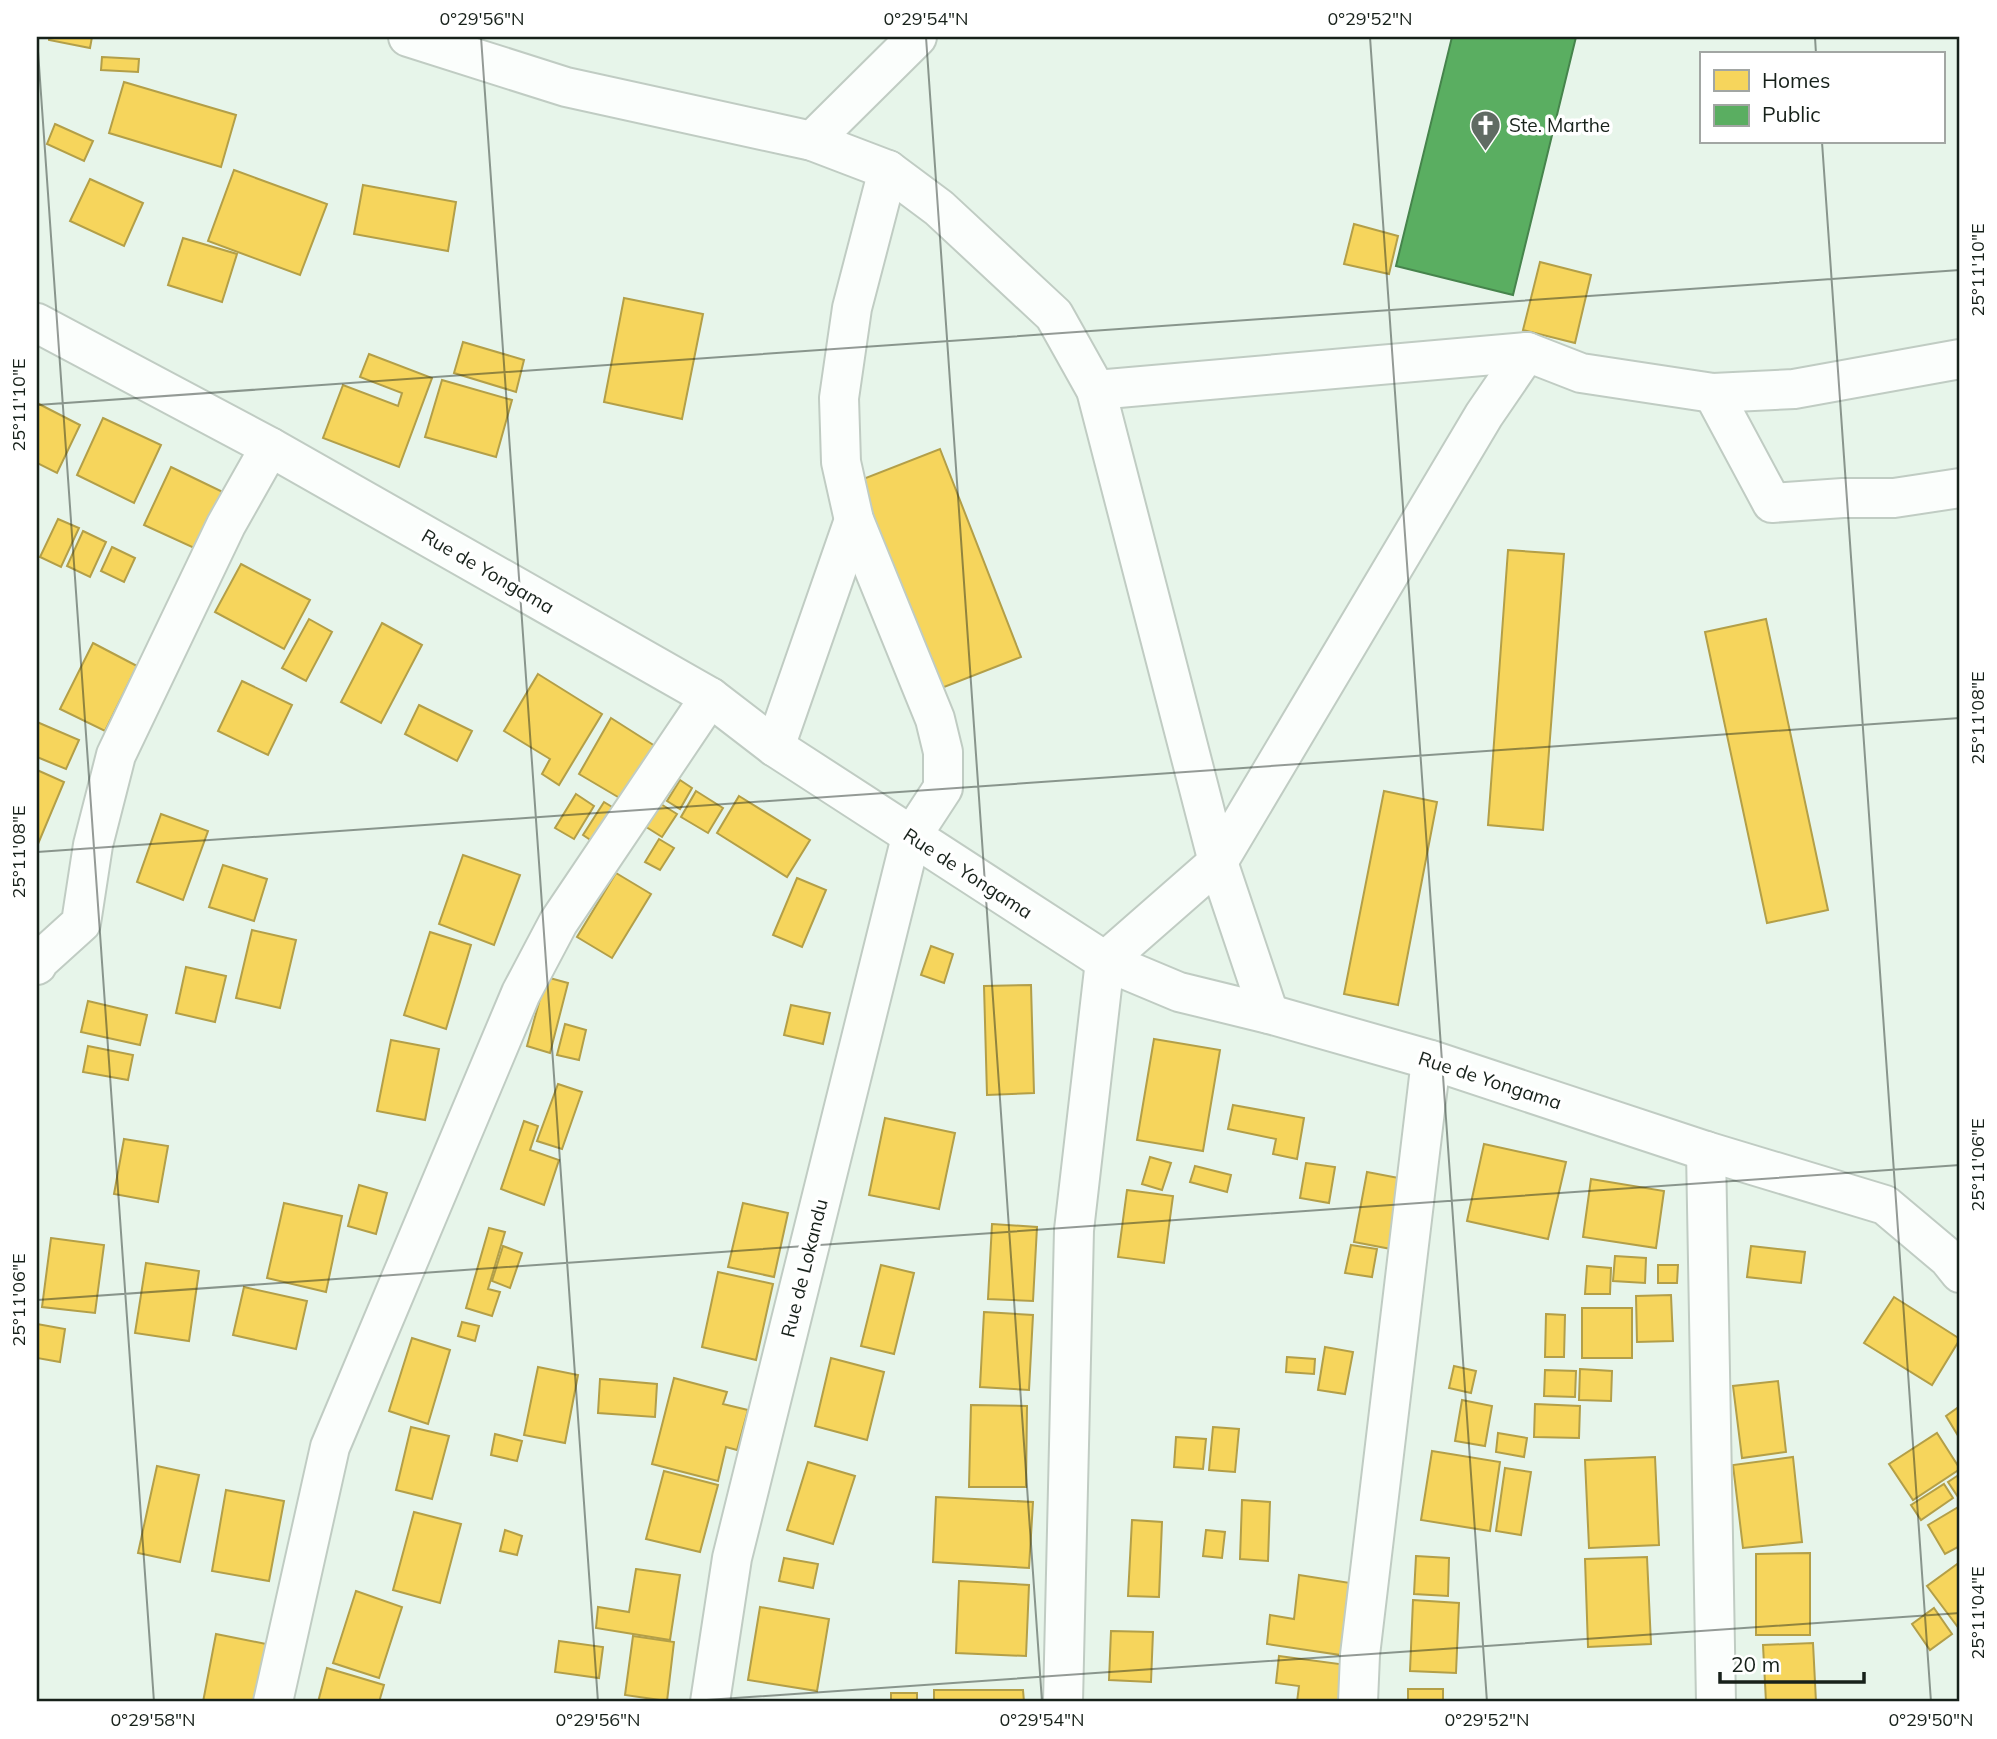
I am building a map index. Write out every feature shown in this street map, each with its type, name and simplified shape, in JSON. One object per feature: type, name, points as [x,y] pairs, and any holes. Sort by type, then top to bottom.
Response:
[{"type":"street","points":[[408,37],[566,87],[812,141],[887,170],[939,208],[1054,314],[1097,390],[1218,862],[1269,1014]]},
{"type":"street","points":[[812,141],[918,37]]},
{"type":"street","name":"Rue de Lokandu","points":[[710,1702],[732,1558],[911,837],[943,788],[943,752],[935,719],[854,520],[841,462],[839,398],[852,308],[887,170]]},
{"type":"street","name":"Rue de Yongama","points":[[37,323],[270,447],[710,697],[775,747],[1105,961],[1179,992],[1269,1014],[1431,1060],[1706,1151],[1885,1205],[1948,1258],[1960,1273]]},
{"type":"street","points":[[1097,390],[1527,352],[1581,373],[1713,393],[1794,389],[1960,359]]},
{"type":"street","points":[[1063,1702],[1074,1230],[1105,961],[1218,862],[1484,415],[1527,352]]},
{"type":"street","points":[[1713,393],[1772,503],[1894,498],[1960,488]]},
{"type":"street","points":[[37,965],[81,923],[93,845],[116,755],[226,525],[270,447]]},
{"type":"street","points":[[775,747],[854,520]]},
{"type":"street","points":[[273,1702],[330,1447],[521,993],[558,923],[710,697]]},
{"type":"street","points":[[1358,1702],[1360,1655],[1431,1060]]},
{"type":"street","points":[[1706,1151],[1716,1702]]},
{"type":"building: Homes","points":[[49,37],[92,37],[90,48],[49,40]]},
{"type":"building: Homes","points":[[102,57],[139,59],[138,72],[101,70]]},
{"type":"building: Homes","points":[[124,82],[236,115],[221,167],[109,133]]},
{"type":"building: Homes","points":[[55,124],[93,141],[84,161],[47,144]]},
{"type":"building: Homes","points":[[234,170],[327,204],[300,275],[208,241]]},
{"type":"building: Homes","points":[[90,179],[143,203],[124,246],[70,221]]},
{"type":"building: Homes","points":[[363,185],[456,202],[448,251],[354,234]]},
{"type":"building: Homes","points":[[1354,224],[1398,236],[1389,274],[1344,264]]},
{"type":"building: Homes","points":[[183,238],[237,254],[222,302],[168,285]]},
{"type":"building: Homes","points":[[1540,262],[1591,275],[1575,343],[1523,330]]},
{"type":"building: Homes","points":[[624,298],[703,314],[682,419],[604,402]]},
{"type":"building: Homes","points":[[463,342],[524,360],[516,392],[454,373]]},
{"type":"building: Homes","points":[[369,354],[432,378],[399,467],[323,438],[343,385],[398,406],[402,393],[360,377]]},
{"type":"building: Homes","points":[[442,380],[512,400],[496,457],[425,437]]},
{"type":"building: Homes","points":[[37,403],[80,425],[57,473],[37,463]]},
{"type":"building: Homes","points":[[103,418],[161,445],[134,503],[77,475]]},
{"type":"building: Homes","points":[[940,449],[1021,657],[939,689],[858,481]]},
{"type":"building: Homes","points":[[171,467],[229,495],[203,552],[144,525]]},
{"type":"building: Homes","points":[[58,519],[79,528],[61,567],[40,557]]},
{"type":"building: Homes","points":[[83,531],[106,542],[90,577],[67,566]]},
{"type":"building: Homes","points":[[112,547],[135,558],[124,582],[101,571]]},
{"type":"building: Homes","points":[[1508,550],[1564,554],[1543,830],[1488,825]]},
{"type":"building: Homes","points":[[241,564],[310,600],[284,649],[215,612]]},
{"type":"building: Homes","points":[[309,619],[332,632],[306,681],[282,668]]},
{"type":"building: Homes","points":[[1766,619],[1828,910],[1767,923],[1705,632]]},
{"type":"building: Homes","points":[[382,623],[422,645],[381,723],[341,702]]},
{"type":"building: Homes","points":[[93,643],[137,666],[105,731],[60,709]]},
{"type":"building: Homes","points":[[538,674],[602,714],[559,785],[542,774],[550,759],[504,731]]},
{"type":"building: Homes","points":[[242,681],[292,705],[268,755],[218,731]]},
{"type":"building: Homes","points":[[419,705],[472,731],[457,761],[405,734]]},
{"type":"building: Homes","points":[[611,718],[655,746],[623,800],[579,774]]},
{"type":"building: Homes","points":[[37,722],[79,740],[66,769],[37,757]]},
{"type":"building: Homes","points":[[37,770],[64,782],[38,844],[37,843]]},
{"type":"building: Homes","points":[[680,780],[692,788],[680,809],[667,801]]},
{"type":"building: Homes","points":[[696,791],[723,808],[708,833],[681,817]]},
{"type":"building: Homes","points":[[1384,791],[1437,802],[1398,1005],[1344,994]]},
{"type":"building: Homes","points":[[576,794],[594,806],[574,839],[555,828]]},
{"type":"building: Homes","points":[[739,796],[810,840],[787,877],[717,833]]},
{"type":"building: Homes","points":[[656,801],[677,814],[662,837],[643,825]]},
{"type":"building: Homes","points":[[604,802],[622,813],[601,847],[583,835]]},
{"type":"building: Homes","points":[[161,814],[208,831],[183,900],[137,882]]},
{"type":"building: Homes","points":[[659,839],[674,848],[660,870],[645,862]]},
{"type":"building: Homes","points":[[463,855],[520,875],[494,945],[439,924]]},
{"type":"building: Homes","points":[[223,865],[267,879],[254,921],[209,907]]},
{"type":"building: Homes","points":[[616,873],[651,894],[612,958],[577,937]]},
{"type":"building: Homes","points":[[797,878],[826,890],[802,947],[773,935]]},
{"type":"building: Homes","points":[[252,930],[296,940],[280,1008],[236,998]]},
{"type":"building: Homes","points":[[430,932],[471,945],[446,1029],[404,1015]]},
{"type":"building: Homes","points":[[931,946],[953,954],[944,983],[921,975]]},
{"type":"building: Homes","points":[[186,967],[226,976],[215,1022],[176,1013]]},
{"type":"building: Homes","points":[[546,977],[568,983],[550,1053],[527,1046]]},
{"type":"building: Homes","points":[[1031,985],[1034,1093],[987,1095],[984,986]]},
{"type":"building: Homes","points":[[88,1001],[147,1015],[140,1045],[81,1032]]},
{"type":"building: Homes","points":[[791,1005],[830,1013],[823,1044],[784,1035]]},
{"type":"building: Homes","points":[[565,1024],[586,1030],[579,1060],[557,1055]]},
{"type":"building: Homes","points":[[1154,1039],[1220,1050],[1203,1151],[1137,1140]]},
{"type":"building: Homes","points":[[391,1040],[439,1049],[425,1120],[377,1111]]},
{"type":"building: Homes","points":[[88,1046],[133,1055],[128,1080],[83,1072]]},
{"type":"building: Homes","points":[[558,1084],[582,1092],[562,1149],[537,1141]]},
{"type":"building: Homes","points":[[1233,1105],[1304,1118],[1297,1159],[1273,1154],[1276,1139],[1228,1129]]},
{"type":"building: Homes","points":[[885,1118],[955,1133],[939,1209],[869,1195]]},
{"type":"building: Homes","points":[[524,1121],[538,1126],[530,1150],[559,1160],[544,1205],[501,1189]]},
{"type":"building: Homes","points":[[124,1139],[168,1146],[158,1202],[114,1194]]},
{"type":"building: Homes","points":[[1484,1144],[1566,1162],[1548,1239],[1467,1221]]},
{"type":"building: Homes","points":[[1150,1157],[1171,1163],[1162,1190],[1142,1184]]},
{"type":"building: Homes","points":[[1306,1163],[1335,1167],[1329,1203],[1300,1198]]},
{"type":"building: Homes","points":[[1195,1166],[1231,1175],[1227,1192],[1190,1182]]},
{"type":"building: Homes","points":[[1367,1172],[1404,1179],[1391,1249],[1354,1242]]},
{"type":"building: Homes","points":[[1591,1179],[1664,1191],[1656,1248],[1583,1237]]},
{"type":"building: Homes","points":[[359,1185],[387,1193],[376,1234],[348,1226]]},
{"type":"building: Homes","points":[[1127,1190],[1173,1196],[1164,1263],[1118,1257]]},
{"type":"building: Homes","points":[[284,1203],[342,1216],[326,1292],[267,1278]]},
{"type":"building: Homes","points":[[743,1203],[788,1213],[774,1277],[728,1267]]},
{"type":"building: Homes","points":[[992,1224],[1037,1227],[1033,1301],[988,1299]]},
{"type":"building: Homes","points":[[489,1228],[505,1232],[488,1289],[500,1292],[492,1316],[466,1308]]},
{"type":"building: Homes","points":[[51,1238],[104,1245],[95,1313],[42,1307]]},
{"type":"building: Homes","points":[[1351,1245],[1377,1249],[1372,1277],[1345,1273]]},
{"type":"building: Homes","points":[[503,1246],[522,1253],[510,1288],[492,1281]]},
{"type":"building: Homes","points":[[1751,1246],[1805,1252],[1801,1283],[1747,1277]]},
{"type":"building: Homes","points":[[1615,1256],[1646,1258],[1645,1283],[1613,1281]]},
{"type":"building: Homes","points":[[146,1263],[199,1271],[189,1341],[135,1333]]},
{"type":"building: Homes","points":[[881,1265],[914,1273],[894,1354],[861,1346]]},
{"type":"building: Homes","points":[[1658,1265],[1678,1265],[1677,1283],[1658,1283]]},
{"type":"building: Homes","points":[[1587,1266],[1611,1268],[1610,1294],[1585,1294]]},
{"type":"building: Homes","points":[[718,1272],[773,1284],[756,1360],[702,1347]]},
{"type":"building: Homes","points":[[244,1287],[307,1301],[296,1349],[233,1335]]},
{"type":"building: Homes","points":[[1671,1295],[1673,1341],[1637,1342],[1636,1296]]},
{"type":"building: Homes","points":[[1894,1297],[1960,1339],[1932,1385],[1864,1343]]},
{"type":"building: Homes","points":[[1582,1308],[1632,1308],[1632,1358],[1582,1358]]},
{"type":"building: Homes","points":[[984,1312],[1033,1315],[1029,1390],[980,1387]]},
{"type":"building: Homes","points":[[1546,1314],[1565,1315],[1564,1357],[1545,1357]]},
{"type":"building: Homes","points":[[462,1322],[479,1326],[475,1341],[458,1336]]},
{"type":"building: Homes","points":[[37,1324],[65,1329],[60,1362],[37,1358]]},
{"type":"building: Homes","points":[[412,1338],[450,1350],[428,1424],[389,1411]]},
{"type":"building: Homes","points":[[1325,1347],[1353,1352],[1345,1394],[1318,1390]]},
{"type":"building: Homes","points":[[1287,1357],[1315,1359],[1314,1374],[1286,1372]]},
{"type":"building: Homes","points":[[831,1358],[884,1372],[867,1440],[815,1426]]},
{"type":"building: Homes","points":[[1454,1366],[1476,1371],[1471,1393],[1449,1388]]},
{"type":"building: Homes","points":[[538,1367],[578,1375],[565,1443],[524,1435]]},
{"type":"building: Homes","points":[[1580,1369],[1612,1371],[1611,1401],[1579,1400]]},
{"type":"building: Homes","points":[[1545,1370],[1576,1371],[1575,1397],[1544,1396]]},
{"type":"building: Homes","points":[[674,1378],[727,1392],[723,1404],[748,1410],[737,1450],[726,1447],[718,1481],[652,1464]]},
{"type":"building: Homes","points":[[600,1379],[657,1384],[655,1417],[598,1413]]},
{"type":"building: Homes","points":[[1778,1381],[1786,1452],[1742,1458],[1733,1386]]},
{"type":"building: Homes","points":[[1462,1400],[1492,1406],[1485,1446],[1455,1441]]},
{"type":"building: Homes","points":[[1535,1404],[1580,1406],[1579,1438],[1534,1437]]},
{"type":"building: Homes","points":[[971,1405],[1027,1406],[1026,1487],[969,1487]]},
{"type":"building: Homes","points":[[1960,1406],[1960,1439],[1946,1416]]},
{"type":"building: Homes","points":[[411,1427],[449,1436],[432,1499],[396,1490]]},
{"type":"building: Homes","points":[[1213,1427],[1239,1429],[1235,1472],[1209,1470]]},
{"type":"building: Homes","points":[[1498,1433],[1527,1438],[1524,1457],[1496,1452]]},
{"type":"building: Homes","points":[[1937,1433],[1960,1469],[1913,1500],[1889,1464]]},
{"type":"building: Homes","points":[[495,1434],[522,1441],[517,1461],[491,1455]]},
{"type":"building: Homes","points":[[1176,1437],[1206,1439],[1203,1469],[1174,1467]]},
{"type":"building: Homes","points":[[1432,1451],[1500,1462],[1490,1531],[1421,1520]]},
{"type":"building: Homes","points":[[1655,1457],[1659,1545],[1589,1548],[1585,1460]]},
{"type":"building: Homes","points":[[1793,1457],[1802,1542],[1743,1548],[1733,1465]]},
{"type":"building: Homes","points":[[808,1462],[855,1476],[833,1544],[787,1530]]},
{"type":"building: Homes","points":[[157,1466],[199,1475],[180,1562],[138,1553]]},
{"type":"building: Homes","points":[[1505,1468],[1531,1472],[1521,1535],[1496,1531]]},
{"type":"building: Homes","points":[[664,1471],[718,1485],[700,1552],[646,1539]]},
{"type":"building: Homes","points":[[1960,1474],[1960,1496],[1958,1497],[1948,1482]]},
{"type":"building: Homes","points":[[1944,1484],[1953,1498],[1921,1520],[1911,1505]]},
{"type":"building: Homes","points":[[226,1490],[284,1501],[269,1581],[212,1571]]},
{"type":"building: Homes","points":[[936,1497],[1033,1502],[1029,1568],[933,1562]]},
{"type":"building: Homes","points":[[1242,1500],[1270,1502],[1268,1561],[1240,1559]]},
{"type":"building: Homes","points":[[1960,1506],[1960,1546],[1945,1554],[1928,1525]]},
{"type":"building: Homes","points":[[414,1512],[461,1524],[440,1603],[393,1590]]},
{"type":"building: Homes","points":[[1132,1520],[1162,1522],[1159,1597],[1128,1596]]},
{"type":"building: Homes","points":[[505,1530],[522,1536],[517,1555],[500,1551]]},
{"type":"building: Homes","points":[[1206,1530],[1225,1532],[1222,1558],[1203,1556]]},
{"type":"building: Homes","points":[[1810,1553],[1810,1635],[1756,1635],[1756,1554]]},
{"type":"building: Homes","points":[[1416,1556],[1449,1558],[1448,1596],[1414,1594]]},
{"type":"building: Homes","points":[[1647,1557],[1651,1644],[1588,1647],[1585,1559]]},
{"type":"building: Homes","points":[[784,1558],[818,1564],[813,1588],[779,1581]]},
{"type":"building: Homes","points":[[1960,1562],[1960,1623],[1957,1626],[1927,1586]]},
{"type":"building: Homes","points":[[636,1569],[680,1575],[670,1640],[596,1628],[598,1607],[629,1612]]},
{"type":"building: Homes","points":[[1299,1575],[1363,1585],[1354,1657],[1267,1644],[1270,1615],[1294,1619]]},
{"type":"building: Homes","points":[[959,1581],[1029,1585],[1026,1656],[956,1653]]},
{"type":"building: Homes","points":[[356,1591],[402,1607],[379,1678],[333,1663]]},
{"type":"building: Homes","points":[[1413,1600],[1459,1603],[1456,1673],[1410,1671]]},
{"type":"building: Homes","points":[[760,1607],[829,1619],[817,1691],[748,1680]]},
{"type":"building: Homes","points":[[1934,1608],[1952,1634],[1930,1650],[1912,1624]]},
{"type":"building: Homes","points":[[1111,1631],[1153,1632],[1151,1682],[1109,1680]]},
{"type":"building: Homes","points":[[216,1634],[271,1645],[259,1702],[203,1702]]},
{"type":"building: Homes","points":[[633,1636],[674,1642],[667,1701],[625,1695]]},
{"type":"building: Homes","points":[[559,1641],[603,1647],[599,1678],[555,1672]]},
{"type":"building: Homes","points":[[1813,1643],[1816,1702],[1766,1702],[1763,1645]]},
{"type":"building: Homes","points":[[1279,1656],[1347,1665],[1342,1702],[1297,1702],[1299,1686],[1276,1683]]},
{"type":"building: Homes","points":[[327,1668],[384,1685],[379,1702],[318,1702]]},
{"type":"building: Homes","points":[[1408,1689],[1443,1689],[1443,1702],[1408,1702]]},
{"type":"building: Homes","points":[[934,1690],[1023,1690],[1024,1702],[934,1702]]},
{"type":"building: Homes","points":[[891,1693],[917,1693],[917,1702],[891,1702]]},
{"type":"building: Public","name":"Ste. Marthe","points":[[1452,37],[1576,37],[1513,295],[1396,266]]},
{"type":"place","name":"Ste. Marthe","points":[[1486,152]]}]
